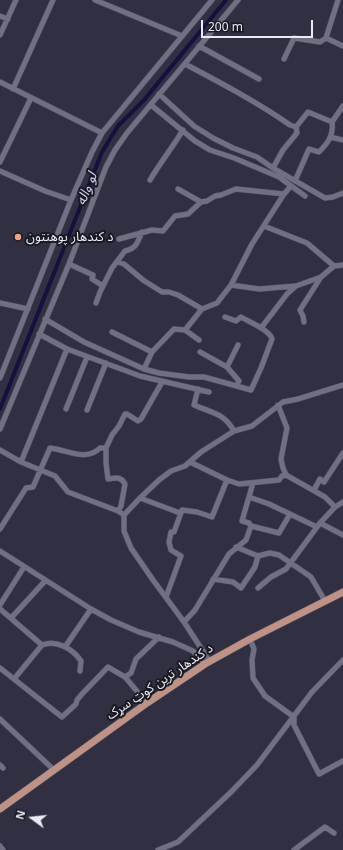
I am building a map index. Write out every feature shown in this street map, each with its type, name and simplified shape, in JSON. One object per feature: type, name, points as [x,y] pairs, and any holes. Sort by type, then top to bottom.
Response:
[{"type":"main road","name":"د کندهار ترين کوټ سړک","points":[[0,809],[147,703],[207,663],[250,639],[343,592]]},
{"type":"street","points":[[0,35],[16,0]]},
{"type":"street","points":[[13,89],[53,0]]},
{"type":"street","points":[[95,0],[182,36]]},
{"type":"street","points":[[0,378],[71,200],[102,133],[212,0]]},
{"type":"street","points":[[0,429],[69,264],[109,161],[115,150],[126,133],[238,0]]},
{"type":"street","points":[[284,59],[294,38],[320,42],[326,38],[338,0]]},
{"type":"street","points":[[0,16],[8,18]]},
{"type":"street","points":[[326,38],[343,46]]},
{"type":"street","points":[[200,46],[259,79]]},
{"type":"street","points":[[184,64],[259,104],[290,125],[296,127]]},
{"type":"street","points":[[0,82],[102,133]]},
{"type":"street","points":[[159,94],[194,126],[213,138],[233,148],[257,156],[273,168],[325,198],[334,197],[343,193]]},
{"type":"street","points":[[0,162],[31,98]]},
{"type":"street","points":[[151,105],[195,141],[210,150],[234,158],[279,177],[305,196]]},
{"type":"street","points":[[295,181],[309,149],[319,152],[328,142],[333,130],[332,122],[343,106]]},
{"type":"street","points":[[273,168],[283,150],[297,133],[296,127],[308,112],[332,122]]},
{"type":"street","points":[[150,180],[183,130]]},
{"type":"street","points":[[330,137],[343,140]]},
{"type":"street","points":[[0,171],[45,191],[71,200]]},
{"type":"street","points":[[185,330],[202,309],[217,303],[231,285],[252,244],[284,194],[291,186]]},
{"type":"street","points":[[178,189],[201,202]]},
{"type":"street","points":[[119,239],[152,230],[163,231],[173,217],[188,214],[201,202],[236,189],[284,194]]},
{"type":"street","points":[[264,226],[307,243],[334,266]]},
{"type":"street","points":[[96,303],[112,268],[125,251],[136,246],[142,232]]},
{"type":"street","points":[[118,262],[124,264],[143,280],[162,292],[169,292],[178,295],[202,309]]},
{"type":"street","points":[[69,264],[93,275],[92,279],[103,286]]},
{"type":"street","points":[[304,322],[300,310],[321,277],[334,266],[343,265]]},
{"type":"street","points":[[231,285],[259,289],[296,286],[321,277]]},
{"type":"street","points":[[262,328],[287,294],[296,286]]},
{"type":"street","points":[[0,303],[28,309]]},
{"type":"street","points":[[45,319],[84,342],[144,369],[159,373],[189,377],[204,377],[251,390],[272,337],[262,328],[241,317],[236,321],[224,317]]},
{"type":"street","points":[[144,369],[152,352],[174,329],[185,330],[199,340]]},
{"type":"street","points":[[112,332],[152,352]]},
{"type":"street","points":[[39,334],[67,349],[140,376],[210,392]]},
{"type":"street","points":[[227,367],[238,345]]},
{"type":"street","points":[[21,462],[67,349]]},
{"type":"street","points":[[200,352],[227,367],[238,381],[236,386]]},
{"type":"street","points":[[66,409],[87,357]]},
{"type":"street","points":[[87,410],[106,363]]},
{"type":"street","points":[[118,511],[121,506],[125,484],[123,480],[117,477],[108,479],[106,448],[125,414],[138,421],[141,419],[162,382]]},
{"type":"street","points":[[207,663],[184,622],[131,548],[124,531],[124,515],[159,480],[171,471],[185,466],[201,452],[234,431],[252,426],[283,402],[298,399],[343,385]]},
{"type":"street","points":[[198,390],[194,406],[222,417],[228,422],[234,431]]},
{"type":"street","points":[[278,405],[287,428],[282,459],[284,475]]},
{"type":"street","points":[[0,529],[26,488],[34,488],[50,448],[72,454],[84,455],[95,453],[100,448],[106,448]]},
{"type":"street","points":[[0,450],[21,462],[55,476],[68,492],[118,511],[124,515]]},
{"type":"street","points":[[314,490],[320,479],[324,482],[343,453]]},
{"type":"street","points":[[190,462],[227,480],[239,484],[279,480],[284,475]]},
{"type":"street","points":[[284,475],[326,497],[335,507]]},
{"type":"street","points":[[166,597],[181,556],[171,550],[169,542],[171,532],[174,532],[182,510],[197,512],[212,517],[227,480]]},
{"type":"street","points":[[253,483],[242,521],[249,523],[251,526],[279,534],[290,514]]},
{"type":"street","points":[[249,497],[343,536]]},
{"type":"street","points":[[140,498],[180,514]]},
{"type":"street","points":[[258,588],[271,577],[286,569],[319,525],[335,507],[343,502]]},
{"type":"street","points":[[184,622],[195,610],[229,554],[246,540],[251,526]]},
{"type":"street","points":[[236,547],[258,556],[270,553],[279,555],[291,562],[311,577],[325,601]]},
{"type":"street","points":[[0,551],[91,609],[111,620],[139,632],[159,637],[193,651],[207,663]]},
{"type":"street","points":[[213,579],[233,582],[241,588],[255,567],[258,556]]},
{"type":"street","points":[[0,605],[24,567]]},
{"type":"street","points":[[11,618],[45,580]]},
{"type":"street","points":[[0,609],[42,645]]},
{"type":"street","points":[[65,646],[91,609]]},
{"type":"street","points":[[125,677],[131,673],[136,659],[159,637]]},
{"type":"street","points":[[250,639],[254,649],[252,660],[254,678],[266,696],[294,717]]},
{"type":"street","points":[[14,679],[42,645],[47,642],[53,642],[65,646],[82,661],[80,671]]},
{"type":"street","points":[[158,850],[178,842],[231,792],[257,765],[312,692],[343,660]]},
{"type":"street","points":[[0,668],[62,717],[76,704],[77,700],[82,694],[108,667],[125,677],[147,703]]},
{"type":"street","points":[[294,717],[294,724],[319,774],[343,761]]},
{"type":"street","points":[[0,719],[54,770]]},
{"type":"street","points":[[294,850],[325,827],[334,833]]},
{"type":"street","points":[[0,846],[3,850]]},
{"type":"waterway","name":"لو واله","points":[[0,409],[102,152],[118,126],[144,100],[226,0]]},
{"type":"place","name":"د کندهار پوهنتون","points":[[18,237]]}]
